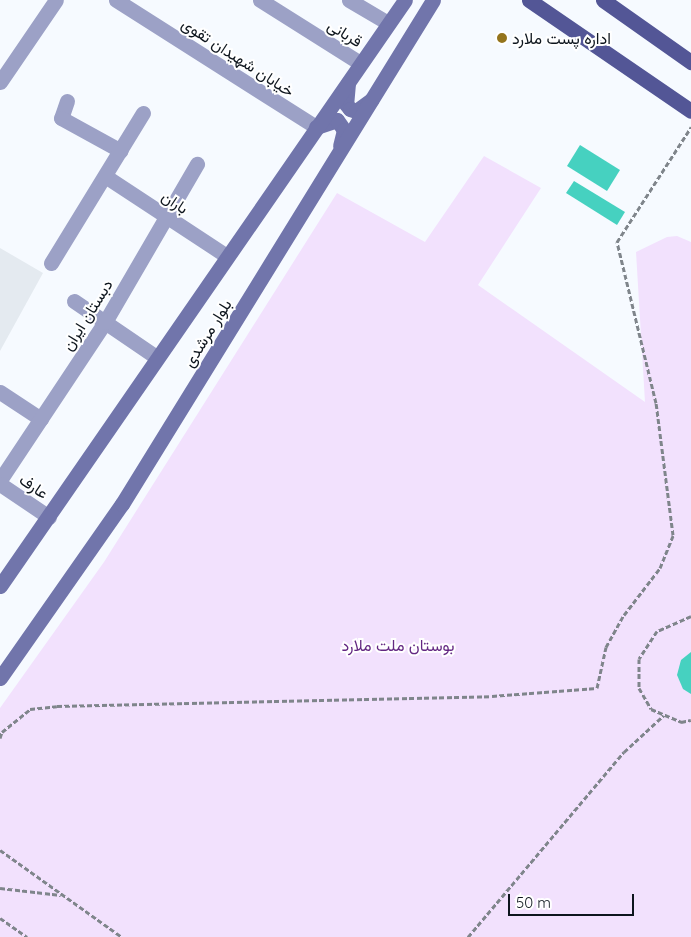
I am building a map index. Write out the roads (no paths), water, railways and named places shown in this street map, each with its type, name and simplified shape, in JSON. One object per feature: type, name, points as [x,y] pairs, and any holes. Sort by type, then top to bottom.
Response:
[{"type":"main road","name":"بلوار مرشدی","points":[[0,586],[49,518],[156,357],[405,0]]},
{"type":"main road","name":"بلوار مرشدی","points":[[0,678],[122,504],[434,0]]},
{"type":"main road","points":[[529,0],[691,111]]},
{"type":"main road","points":[[603,0],[691,62]]},
{"type":"main road","points":[[348,82],[346,104],[350,109],[356,111],[375,98]]},
{"type":"main road","points":[[316,128],[331,120],[342,125],[344,130],[337,156]]},
{"type":"street","points":[[0,82],[56,0]]},
{"type":"street","name":"خیابان شهیدان تقوی","points":[[116,0],[316,128]]},
{"type":"street","name":"قربانی","points":[[260,0],[360,63]]},
{"type":"street","points":[[349,0],[388,23]]},
{"type":"street","points":[[67,101],[61,118],[121,151]]},
{"type":"street","points":[[51,263],[143,113]]},
{"type":"street","name":"دبستان ایران","points":[[0,480],[105,322],[197,164]]},
{"type":"street","name":"باران","points":[[105,176],[226,256]]},
{"type":"street","points":[[74,301],[156,357]]},
{"type":"street","points":[[0,392],[41,419]]},
{"type":"street","name":"عارف","points":[[0,484],[49,518]]},
{"type":"place","name":"اداره پست ملارد","points":[[502,38]]},
{"type":"park label","name":"بوستان ملت ملارد","points":[[398,645]]}]
